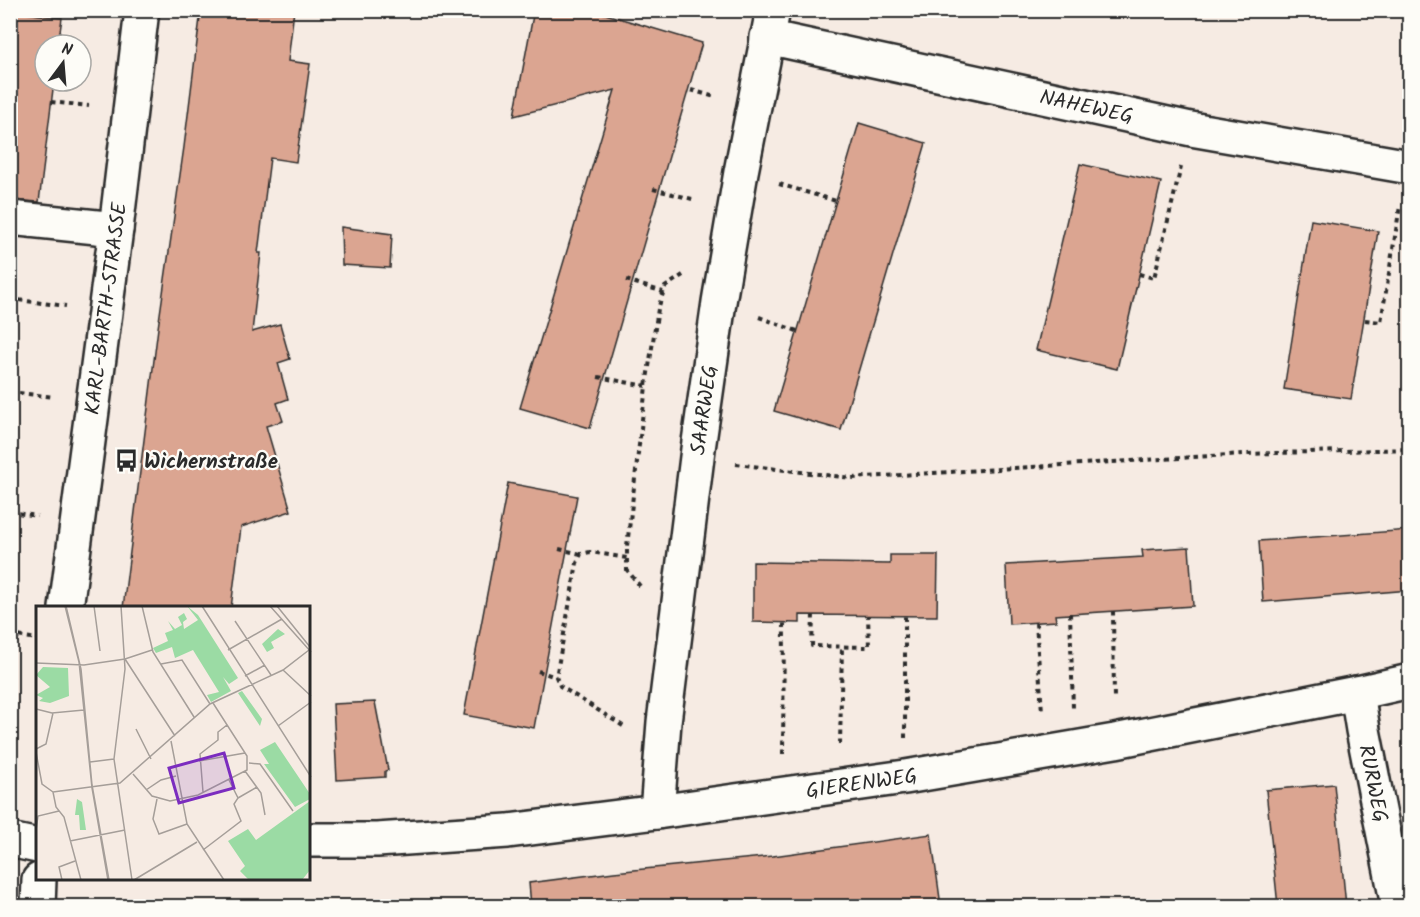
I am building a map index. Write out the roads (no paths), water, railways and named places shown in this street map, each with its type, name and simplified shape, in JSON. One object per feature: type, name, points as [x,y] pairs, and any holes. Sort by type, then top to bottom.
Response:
[{"type":"street","name":"KARL-BARTH-STRASSE","points":[[66,606],[116,229],[142,10]]},
{"type":"street","name":"NAHEWEG","points":[[770,23],[1191,129],[1408,167]]},
{"type":"street","name":"SAARWEG","points":[[657,812],[676,620],[697,458],[726,258],[770,23]]},
{"type":"street","points":[[10,218],[116,229]]},
{"type":"street","name":"GIERENWEG","points":[[310,840],[377,840],[508,831],[905,777],[1115,741],[1410,681]]},
{"type":"street","name":"RURWEG","points":[[1357,693],[1398,906]]},
{"type":"street","points":[[10,840],[36,846]]},
{"type":"street","points":[[38,906],[39,881]]},
{"type":"place","name":"Wichernstraße","points":[[126,461]]}]
